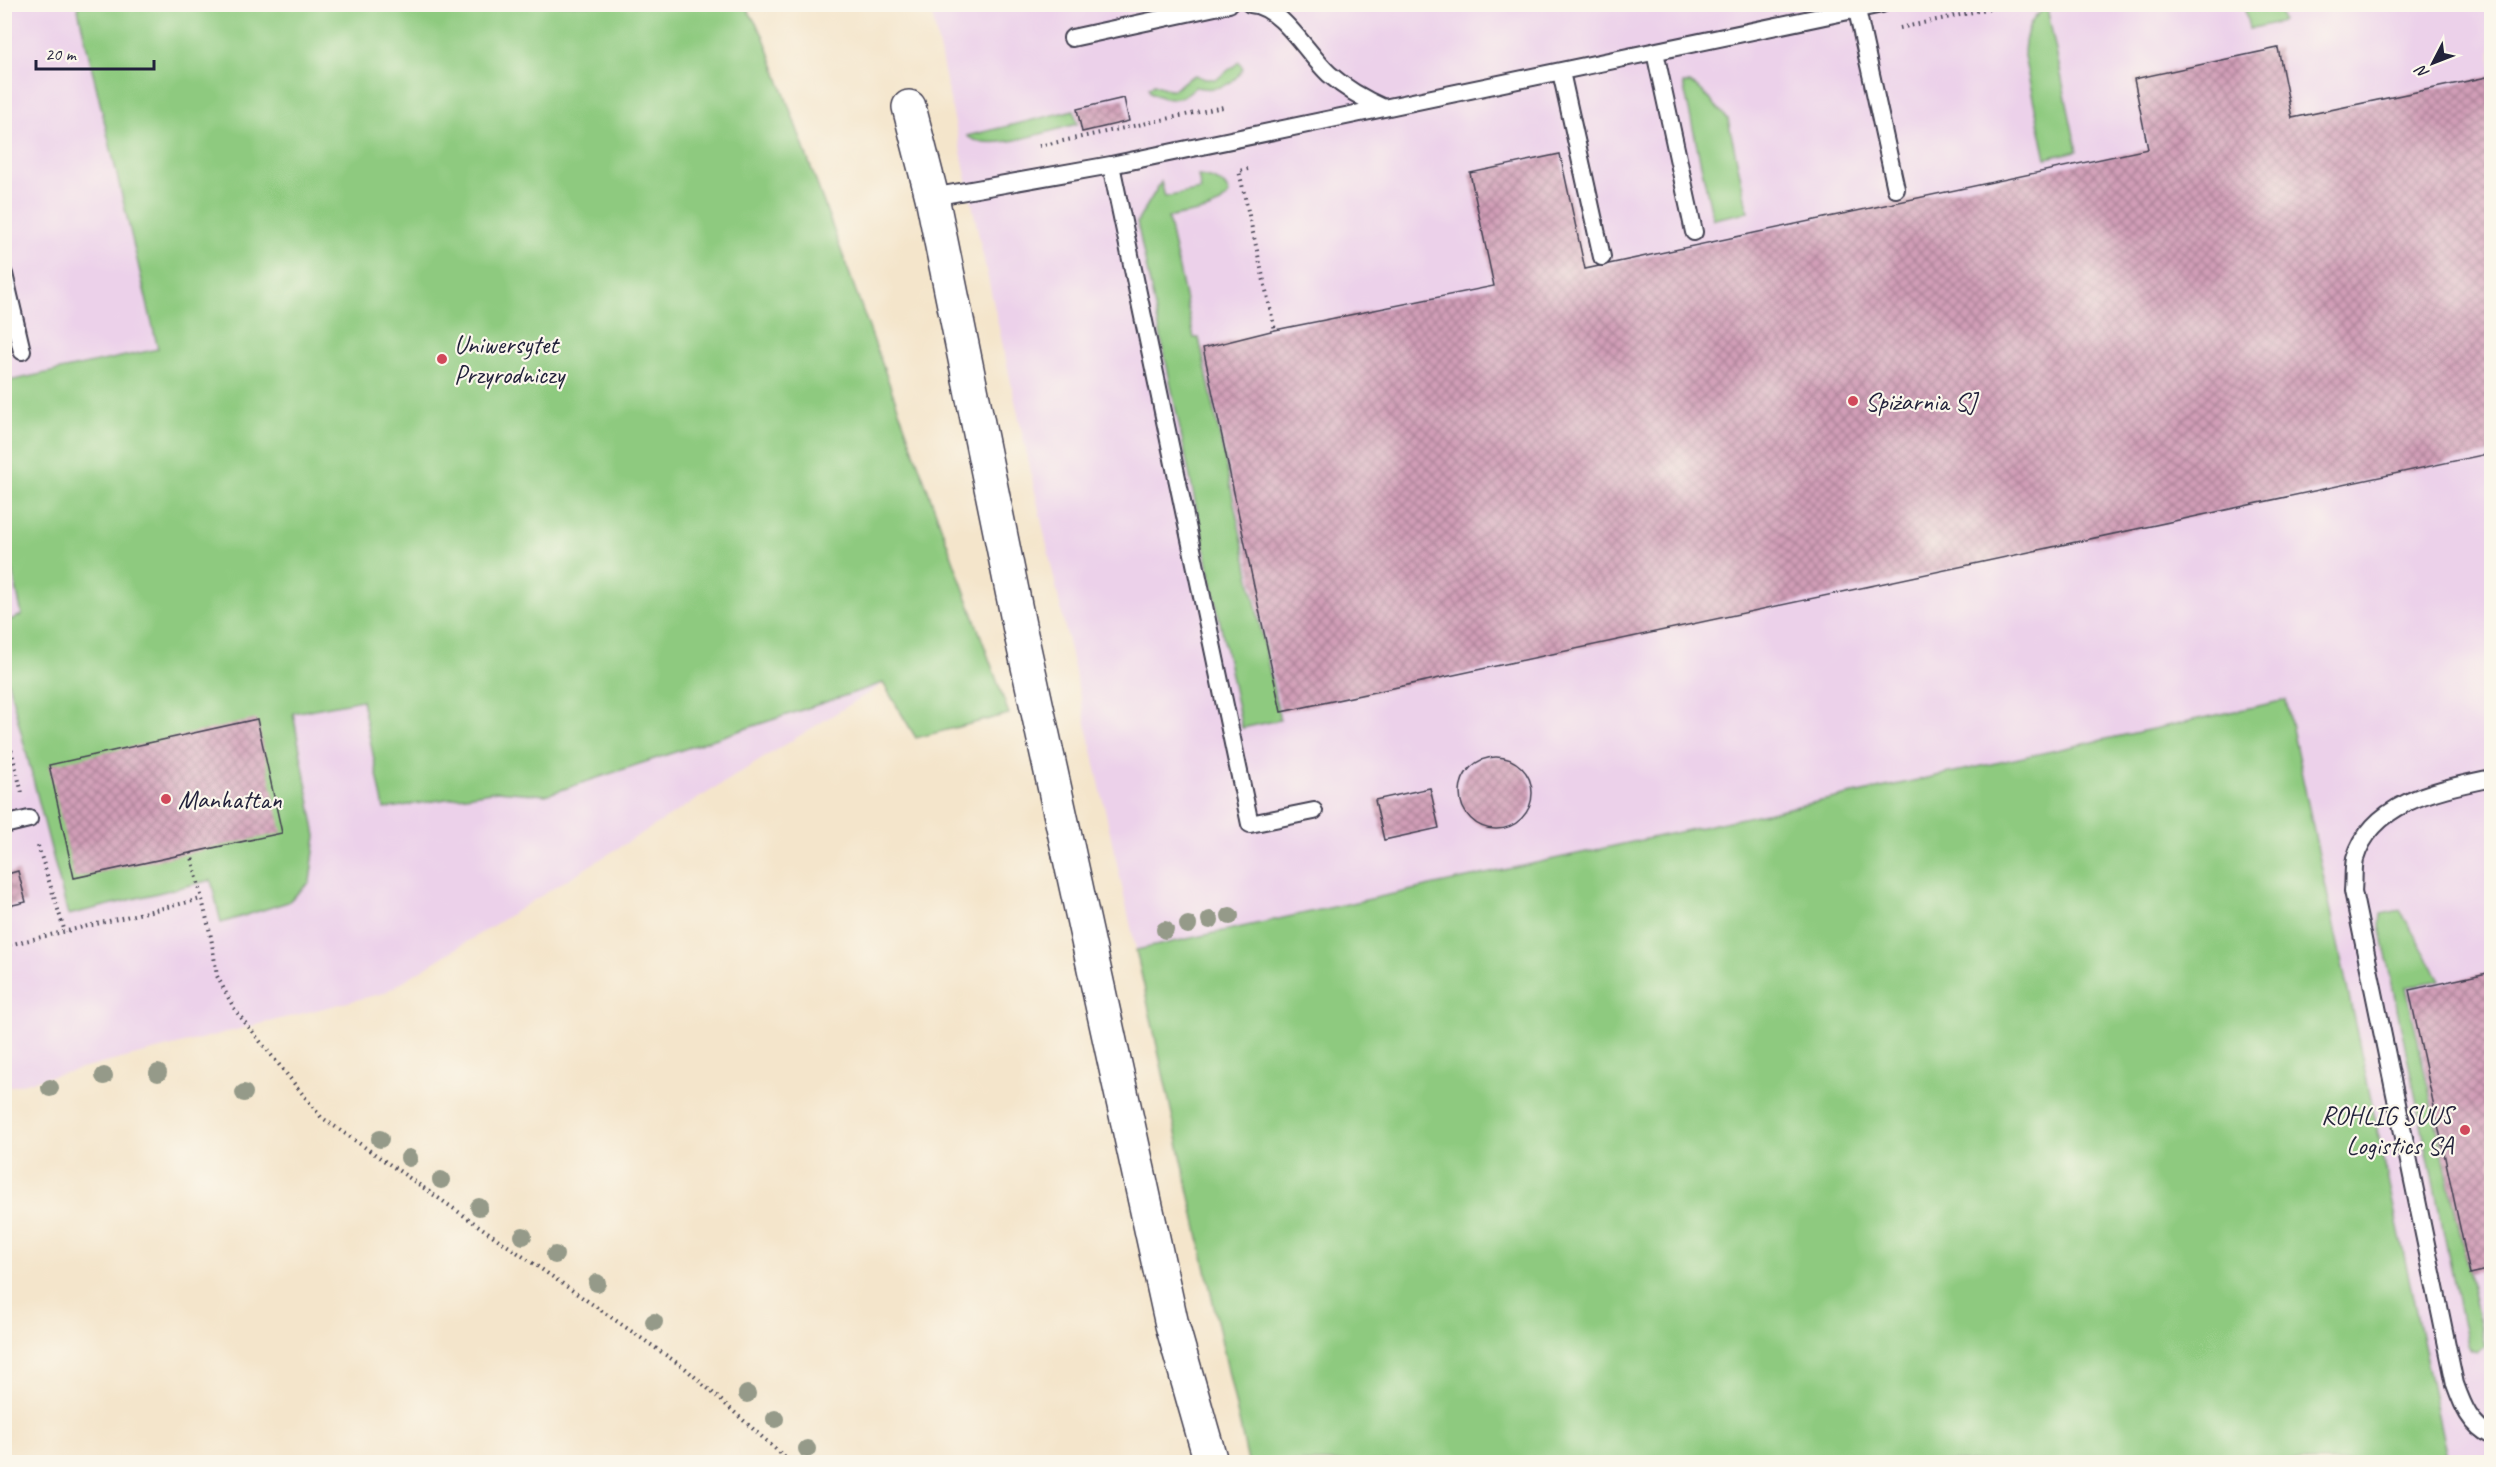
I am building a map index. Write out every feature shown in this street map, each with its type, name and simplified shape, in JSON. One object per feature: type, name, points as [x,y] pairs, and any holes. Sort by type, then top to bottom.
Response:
[{"type":"street","points":[[909,107],[932,197],[1020,630],[1167,1302],[1210,1462]]},
{"type":"lane","points":[[1072,38],[1229,4]]},
{"type":"lane","points":[[1250,4],[1258,5],[1279,17],[1328,73],[1356,96],[1384,108]]},
{"type":"lane","points":[[932,197],[1111,165],[1882,4]]},
{"type":"lane","points":[[1857,10],[1896,189]]},
{"type":"lane","points":[[1655,52],[1694,232]]},
{"type":"lane","points":[[1561,72],[1602,257]]},
{"type":"lane","points":[[1111,165],[1250,824],[1314,811]]},
{"type":"lane","points":[[4,274],[9,309],[22,351]]},
{"type":"lane","points":[[2492,778],[2417,797],[2381,820],[2368,833],[2360,847],[2355,861],[2353,891],[2455,1384],[2464,1407],[2475,1425],[2492,1436]]},
{"type":"lane","points":[[4,825],[29,819]]},
{"type":"path","points":[[1038,146],[1223,107]]},
{"type":"path","points":[[4,721],[9,741],[4,742]]},
{"type":"path","points":[[191,853],[211,937],[217,976],[235,1010],[321,1117],[686,1369],[790,1462]]},
{"type":"path","points":[[4,946],[201,899]]},
{"type":"shaded area","name":"Uniwersytet Przyrodniczy","points":[[4,5],[745,5],[763,35],[1009,714],[916,738],[883,684],[384,993],[5,1088]]},
{"type":"shaded area","points":[[930,5],[2491,5],[2491,1462],[2448,1462],[2286,700],[1136,950]]},
{"type":"green space","name":"Uniwersytet Przyrodniczy","points":[[77,5],[745,5],[763,35],[1009,714],[916,738],[883,683],[546,795],[497,791],[384,809],[362,700],[293,713],[316,836],[310,882],[288,902],[221,923],[211,880],[68,915],[5,670],[5,622],[22,615],[5,537],[4,382],[158,349]]},
{"type":"green space","points":[[2244,5],[2278,5],[2283,21],[2249,29]]},
{"type":"green space","points":[[2047,8],[2077,151],[2046,158],[2024,57],[2031,22]]},
{"type":"green space","points":[[1239,62],[1243,68],[1239,74],[1223,86],[1195,87],[1184,96],[1174,99],[1163,98],[1150,92],[1149,88],[1154,84],[1174,89],[1195,75],[1205,79],[1217,79]]},
{"type":"green space","points":[[1683,83],[1690,83],[1701,90],[1728,119],[1748,212],[1713,219]]},
{"type":"green space","points":[[1074,110],[1077,124],[1020,139],[989,143],[967,136]]},
{"type":"green space","points":[[1198,176],[1221,182],[1229,194],[1223,201],[1209,209],[1168,218],[1194,338],[1199,338],[1280,720],[1242,728],[1137,222],[1161,182],[1165,197],[1201,190]]},
{"type":"green space","points":[[2286,700],[2448,1462],[1248,1462],[1136,950]]},
{"type":"green space","points":[[2400,910],[2440,980],[2406,987],[2485,1347],[2478,1352],[2471,1350],[2467,1345],[2380,926],[2381,914]]},
{"type":"building","name":"Spiżarnia SJ","points":[[2278,48],[2292,118],[2492,76],[2492,453],[1281,712],[1203,348],[1275,330],[1494,286],[1470,173],[1560,154],[1585,269],[2148,149],[2134,79]]},
{"type":"building","points":[[1124,98],[1129,121],[1082,132],[1077,109]]},
{"type":"building","name":"Manhattan","points":[[257,719],[282,833],[74,878],[49,765]]},
{"type":"building","points":[[1496,757],[1510,760],[1522,767],[1529,779],[1532,793],[1529,807],[1522,819],[1510,826],[1496,829],[1482,826],[1470,819],[1463,807],[1460,793],[1463,779],[1470,767],[1482,760]]},
{"type":"building","points":[[1430,788],[1439,828],[1384,840],[1375,800]]},
{"type":"building","points":[[18,871],[26,902],[4,907],[4,875]]},
{"type":"building","name":"ROHLIG SUUS Logistics SA","points":[[2492,972],[2492,1269],[2470,1274],[2409,990]]},
{"type":"place","name":"Uniwersytet Przyrodniczy","points":[[442,359]]},
{"type":"place","name":"Spiżarnia SJ","points":[[1853,401]]},
{"type":"place","name":"Manhattan","points":[[166,799]]},
{"type":"place","name":"ROHLIG SUUS Logistics SA","points":[[2465,1130]]}]
